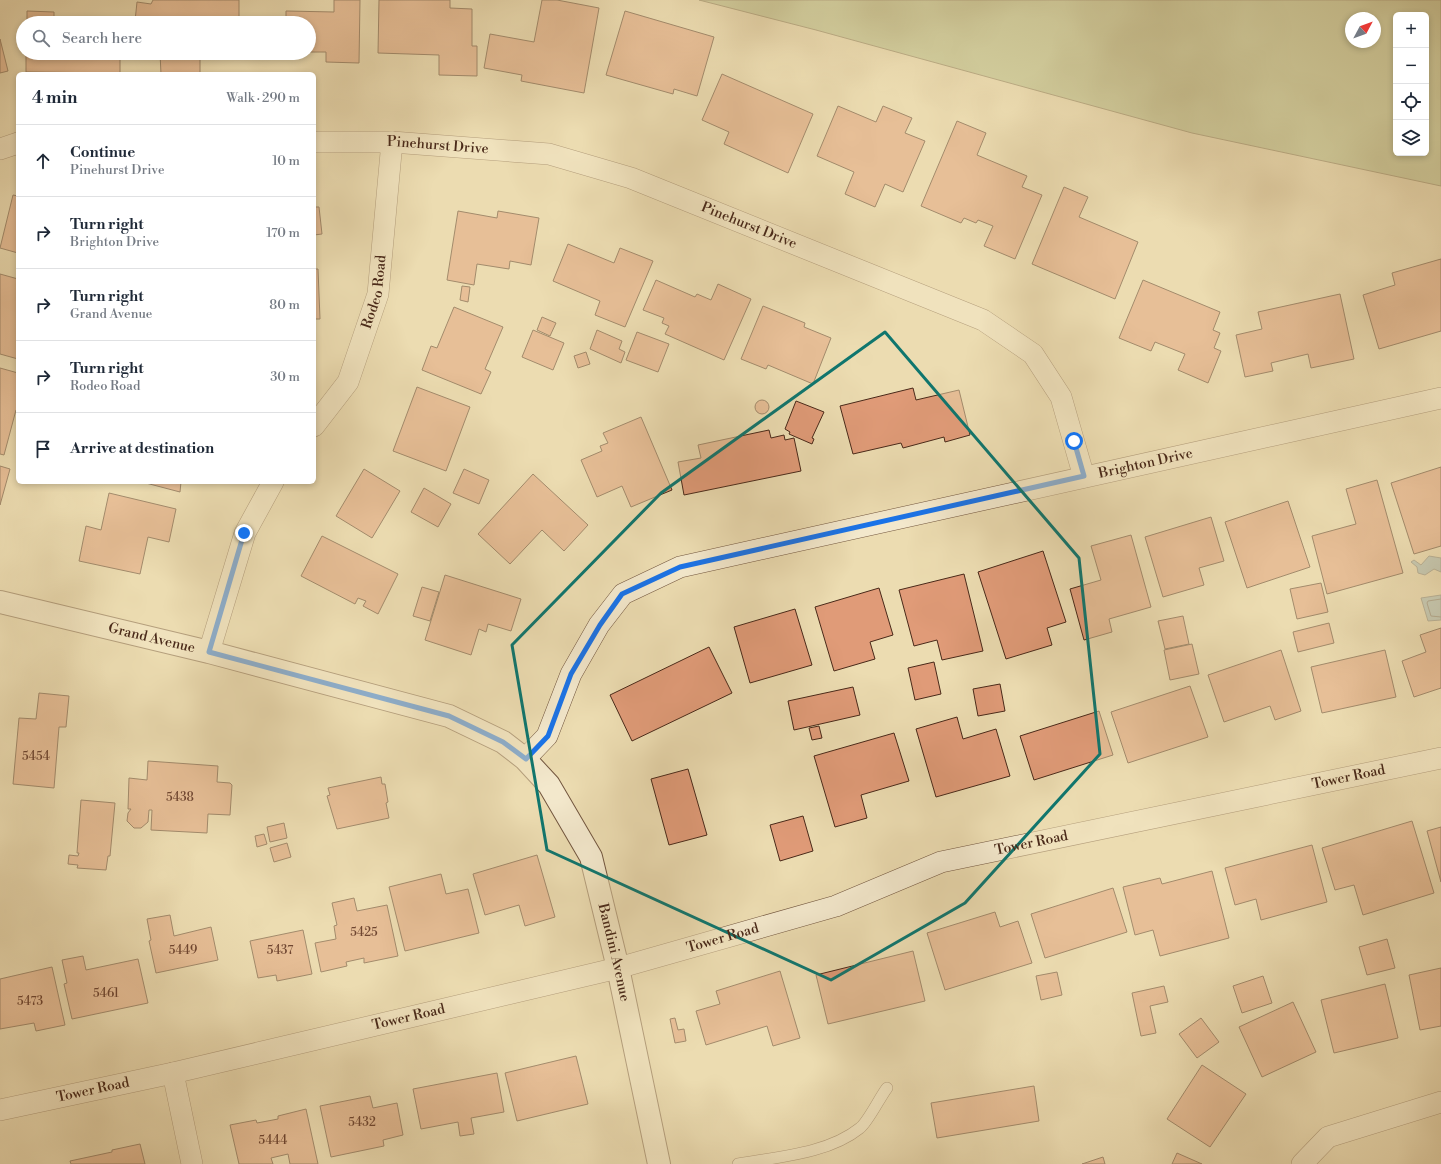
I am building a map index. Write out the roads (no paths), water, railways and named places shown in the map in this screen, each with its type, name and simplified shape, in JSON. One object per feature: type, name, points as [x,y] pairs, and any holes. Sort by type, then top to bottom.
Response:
[{"type":"street","name":"Pinehurst Drive","points":[[316,142],[392,142],[549,154],[631,178],[983,320],[1033,354],[1061,397],[1084,476]]},
{"type":"street","name":"Rodeo Road","points":[[316,423],[348,382],[378,294],[392,142]]},
{"type":"street","points":[[0,149],[16,143]]},
{"type":"street","name":"Brighton Drive","points":[[526,759],[548,736],[571,674],[600,625],[622,594],[680,567],[1084,476],[1441,398]]},
{"type":"street","points":[[209,652],[244,533],[272,484]]},
{"type":"street","name":"Grand Avenue","points":[[0,602],[209,652],[449,716],[503,742],[526,759]]},
{"type":"street","name":"Tower Road","points":[[0,1110],[173,1073],[618,968],[836,906],[942,862],[1441,758]]},
{"type":"street","name":"Bandini Avenue","points":[[526,759],[549,785],[591,857],[618,968],[659,1164]]},
{"type":"street","points":[[173,1073],[192,1164]]},
{"type":"street","points":[[1302,1164],[1328,1137],[1441,1102]]},
{"type":"lane","points":[[738,1164],[807,1152],[838,1140],[860,1128],[887,1088]]},
{"type":"water","points":[[1429,556],[1441,558],[1441,572],[1434,569],[1425,575],[1418,573],[1417,567],[1411,562],[1414,560],[1421,565]]},
{"type":"water","points":[[1441,595],[1441,620],[1428,621],[1421,598]]}]
